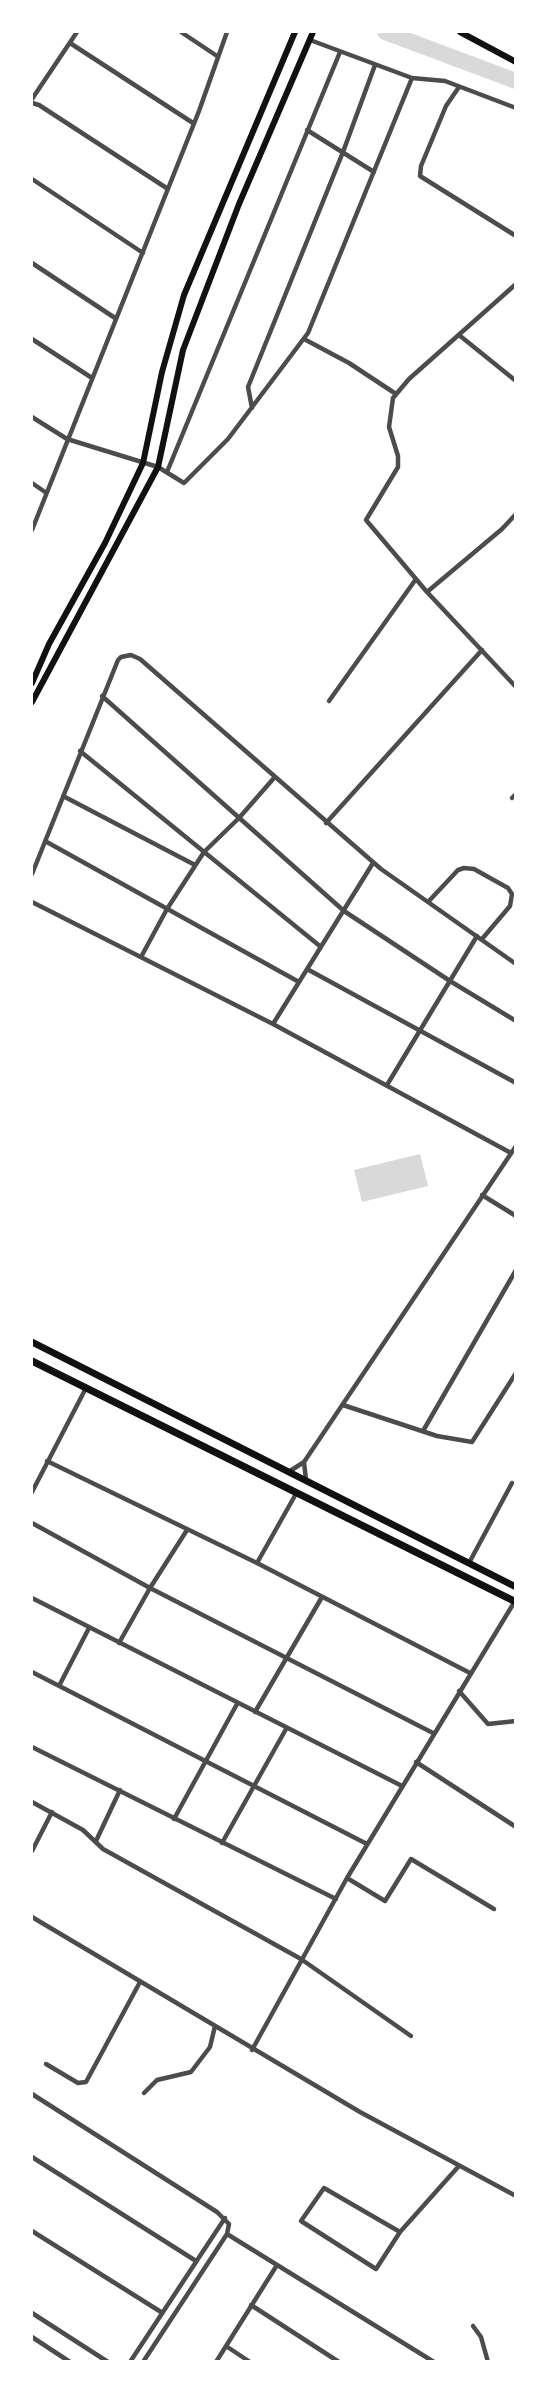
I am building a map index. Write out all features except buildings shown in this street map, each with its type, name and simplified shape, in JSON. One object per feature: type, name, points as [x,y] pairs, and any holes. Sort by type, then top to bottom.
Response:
[{"type":"main road","points":[[32,682],[49,644],[105,543],[143,463],[162,372],[184,296],[295,32]]},
{"type":"main road","points":[[32,702],[158,467],[183,350],[239,204],[313,32]]},
{"type":"main road","points":[[460,32],[516,62]]},
{"type":"main road","points":[[32,1342],[516,1587]]},
{"type":"main road","points":[[32,1361],[515,1602]]},
{"type":"street","points":[[77,32],[32,98],[39,105],[168,189]]},
{"type":"street","points":[[181,32],[217,56]]},
{"type":"street","points":[[32,530],[45,492],[194,123],[227,32]]},
{"type":"street","points":[[310,40],[412,78],[435,79],[516,108]]},
{"type":"street","points":[[70,44],[194,123]]},
{"type":"street","points":[[167,472],[340,52]]},
{"type":"street","points":[[252,408],[248,387],[343,152],[375,65]]},
{"type":"street","points":[[32,417],[67,440],[158,467],[184,483],[228,439],[304,339],[349,239],[412,78]]},
{"type":"street","points":[[459,87],[446,106],[421,166],[420,176],[516,236]]},
{"type":"street","points":[[308,130],[374,172]]},
{"type":"street","points":[[32,179],[143,253]]},
{"type":"street","points":[[32,263],[115,318]]},
{"type":"street","points":[[516,284],[409,379],[396,394],[390,408],[389,428],[398,456],[398,467],[366,520],[416,579],[516,687]]},
{"type":"street","points":[[459,335],[516,381]]},
{"type":"street","points":[[32,339],[92,378]]},
{"type":"street","points":[[304,339],[349,363],[396,394]]},
{"type":"street","points":[[32,483],[45,492]]},
{"type":"street","points":[[428,592],[487,543],[516,514]]},
{"type":"street","points":[[329,701],[416,579]]},
{"type":"street","points":[[326,823],[482,650]]},
{"type":"street","points":[[32,874],[118,660],[130,655],[140,659],[373,863],[516,964]]},
{"type":"street","points":[[102,696],[344,910],[450,981],[516,1021]]},
{"type":"street","points":[[80,751],[321,947]]},
{"type":"street","points":[[141,957],[167,909],[204,852],[239,818],[274,778]]},
{"type":"street","points":[[63,796],[195,865]]},
{"type":"street","points":[[45,842],[299,982]]},
{"type":"street","points":[[273,1024],[373,863]]},
{"type":"street","points":[[387,1085],[479,937],[510,906],[512,894],[508,888],[474,869],[464,868],[458,870],[428,902]]},
{"type":"street","points":[[32,902],[273,1024],[511,1153]]},
{"type":"street","points":[[308,969],[516,1083]]},
{"type":"street","points":[[290,1471],[304,1462],[516,1146]]},
{"type":"street","points":[[482,1196],[516,1216]]},
{"type":"street","points":[[423,1431],[516,1270]]},
{"type":"street","points":[[343,1405],[453,1441],[467,1442],[476,1439],[516,1373]]},
{"type":"street","points":[[32,1492],[86,1388]]},
{"type":"street","points":[[47,1461],[256,1563],[470,1673]]},
{"type":"street","points":[[304,1462],[306,1480]]},
{"type":"street","points":[[470,1563],[512,1483]]},
{"type":"street","points":[[256,1563],[297,1492]]},
{"type":"street","points":[[32,1523],[150,1588],[433,1732]]},
{"type":"street","points":[[119,1643],[187,1530]]},
{"type":"street","points":[[255,1712],[322,1597]]},
{"type":"street","points":[[32,1598],[402,1786]]},
{"type":"street","points":[[252,2050],[347,1878],[433,1732],[515,1602]]},
{"type":"street","points":[[59,1686],[89,1628]]},
{"type":"street","points":[[32,1672],[367,1845]]},
{"type":"street","points":[[459,1690],[488,1724],[516,1721]]},
{"type":"street","points":[[174,1819],[237,1704]]},
{"type":"street","points":[[222,1843],[286,1729]]},
{"type":"street","points":[[32,1747],[336,1899]]},
{"type":"street","points":[[416,1762],[516,1827]]},
{"type":"street","points":[[96,1841],[120,1790]]},
{"type":"street","points":[[32,1802],[83,1830],[103,1849],[301,1959],[411,2036]]},
{"type":"street","points":[[32,1851],[52,1812]]},
{"type":"street","points":[[347,1878],[385,1901],[411,1859],[494,1909]]},
{"type":"street","points":[[32,1917],[252,2050],[458,2168],[516,2196]]},
{"type":"street","points":[[46,2064],[78,2083],[86,2082],[140,1982]]},
{"type":"street","points":[[144,2093],[157,2080],[191,2072],[210,2047],[215,2026]]},
{"type":"street","points":[[32,2094],[225,2218],[229,2224],[227,2234],[143,2361]]},
{"type":"street","points":[[32,2157],[196,2261]]},
{"type":"street","points":[[400,2232],[327,2188],[321,2189],[301,2221],[374,2269],[400,2232],[458,2168]]},
{"type":"street","points":[[130,2361],[225,2218]]},
{"type":"street","points":[[32,2231],[161,2312]]},
{"type":"street","points":[[227,2234],[434,2361]]},
{"type":"street","points":[[216,2361],[277,2265]]},
{"type":"street","points":[[251,2306],[339,2361]]},
{"type":"street","points":[[32,2313],[108,2361]]},
{"type":"street","points":[[473,2326],[481,2337],[488,2361]]},
{"type":"street","points":[[32,2337],[70,2361]]},
{"type":"street","points":[[226,2346],[250,2361]]},
{"type":"shaded area","points":[[420,1154],[428,1186],[362,1202],[354,1170]]},
{"type":"waterway","points":[[385,32],[516,81]]}]
